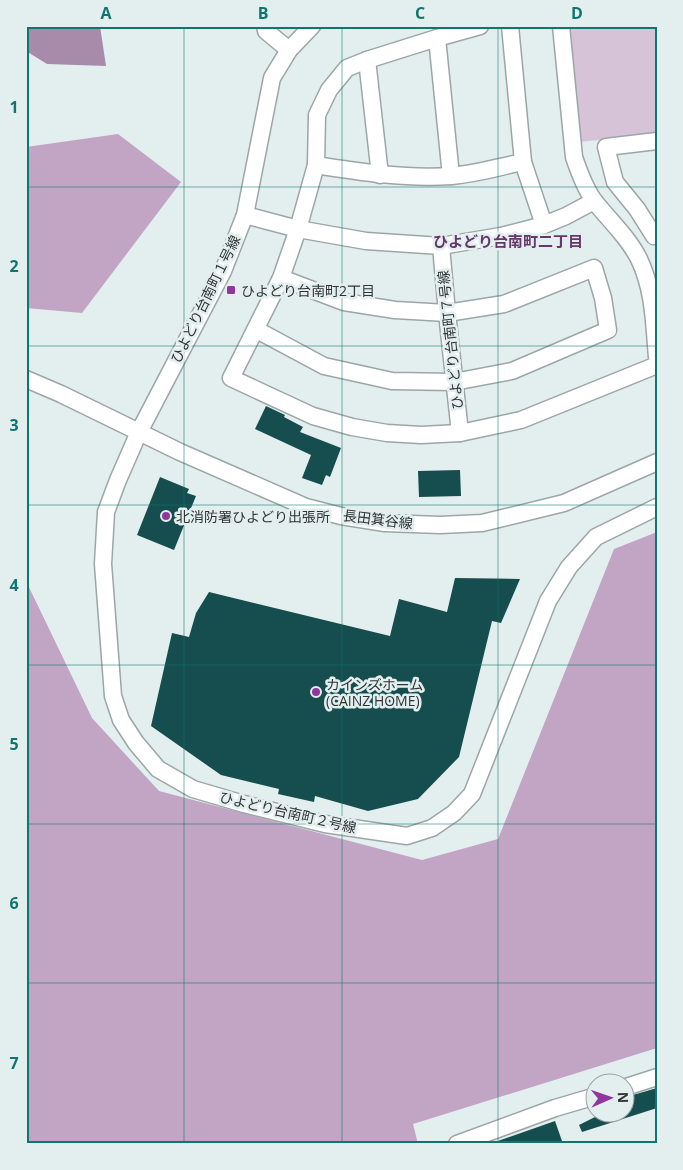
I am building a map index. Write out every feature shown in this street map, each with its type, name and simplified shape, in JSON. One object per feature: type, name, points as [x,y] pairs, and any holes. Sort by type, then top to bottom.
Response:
[{"type":"street","points":[[265,26],[266,31],[289,50]]},
{"type":"street","name":"ひよどり台南町１号線","points":[[139,432],[223,271],[246,215],[272,78],[289,50],[312,26]]},
{"type":"street","points":[[480,26],[367,60],[347,68],[329,90],[317,116],[316,165],[282,278],[231,378],[313,416],[352,427],[387,433],[421,435],[460,433],[521,420],[657,365]]},
{"type":"street","points":[[510,26],[523,162],[544,225]]},
{"type":"street","points":[[561,26],[574,157],[581,177],[594,201],[621,232],[639,259],[654,291],[657,357]]},
{"type":"street","points":[[437,38],[451,176]]},
{"type":"street","points":[[367,60],[380,175]]},
{"type":"street","points":[[657,141],[606,148],[615,182],[637,209],[654,236],[657,235]]},
{"type":"street","points":[[316,165],[380,175],[451,176],[523,162]]},
{"type":"street","points":[[246,215],[298,229],[366,241],[441,246],[501,236],[544,225],[594,201]]},
{"type":"street","name":"ひよどり台南町７号線","points":[[441,246],[446,313],[460,433]]},
{"type":"street","points":[[256,330],[324,366],[392,381],[454,382],[512,371],[608,330],[603,298],[594,268],[504,304],[446,313],[395,310],[344,302],[282,278]]},
{"type":"street","name":"長田箕谷線","points":[[26,379],[180,452],[306,506],[341,516],[385,523],[440,525],[482,523],[564,503],[657,462]]},
{"type":"street","name":"ひよどり台南町２号線","points":[[139,432],[106,512],[103,564],[113,696],[121,720],[136,743],[158,770],[193,789],[325,824],[407,836],[432,828],[454,812],[472,794],[548,601],[569,567],[596,537],[657,508]]},
{"type":"street","points":[[636,1084],[657,1077]]},
{"type":"street","points":[[457,1144],[555,1108],[586,1099]]},
{"type":"shaded area","points":[[26,26],[100,26],[106,66],[47,64],[26,51]]},
{"type":"shaded area","points":[[568,26],[657,26],[657,134],[579,142]]},
{"type":"shaded area","points":[[118,134],[181,182],[82,313],[26,308],[26,147]]},
{"type":"shaded area","points":[[657,532],[657,1048],[413,1124],[418,1144],[26,1144],[26,581],[92,718],[159,791],[422,860],[498,839],[614,549]]},
{"type":"building","points":[[266,406],[285,415],[284,417],[303,427],[300,432],[341,448],[330,477],[326,475],[322,485],[302,478],[311,455],[255,429]]},
{"type":"building","points":[[460,470],[461,496],[419,497],[418,471]]},
{"type":"building","name":"北消防署ひよどり出張所","points":[[160,477],[189,489],[187,493],[196,496],[174,550],[137,535]]},
{"type":"building","name":"カインズホーム (CAINZ HOME)","points":[[455,578],[520,579],[501,623],[492,621],[459,757],[418,799],[368,811],[315,796],[314,802],[278,794],[279,789],[221,775],[151,726],[172,633],[189,637],[196,613],[209,592],[390,636],[399,599],[447,612]]},
{"type":"building","points":[[657,1088],[657,1108],[636,1115],[636,1094]]},
{"type":"building","points":[[555,1121],[562,1141],[554,1144],[495,1144],[495,1142]]},
{"type":"building","points":[[586,1122],[613,1122],[582,1132],[579,1125]]},
{"type":"place","name":"ひよどり台南町2丁目","points":[[231,290]]},
{"type":"place","name":"北消防署ひよどり出張所","points":[[166,516]]},
{"type":"place","name":"カインズホーム (CAINZ HOME)","points":[[316,692]]},
{"type":"district","name":"ひよどり台南町二丁目","points":[[508,241]]}]
